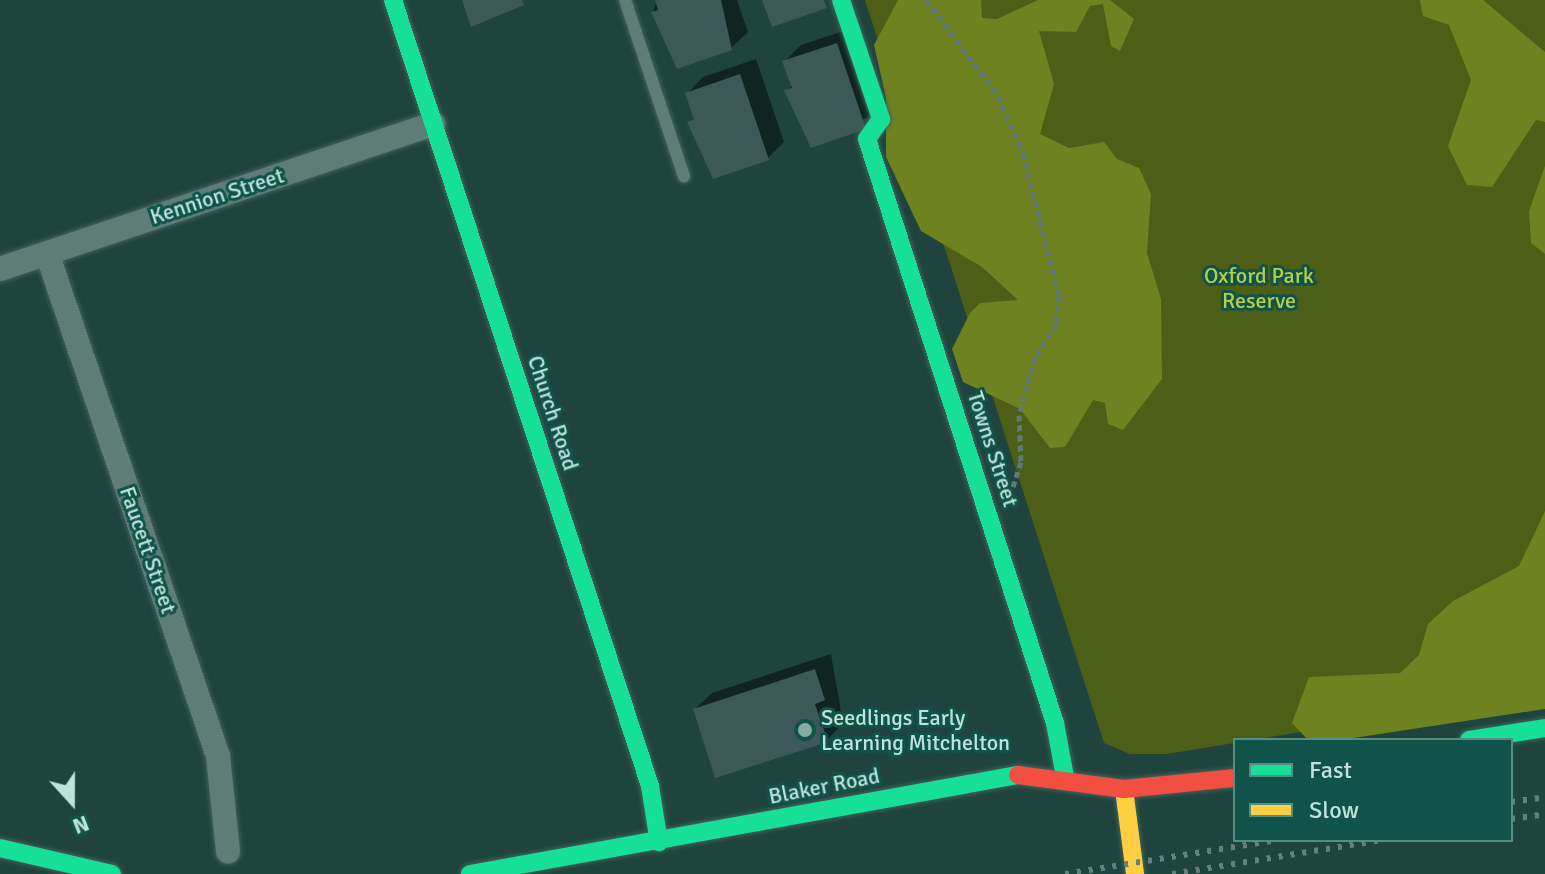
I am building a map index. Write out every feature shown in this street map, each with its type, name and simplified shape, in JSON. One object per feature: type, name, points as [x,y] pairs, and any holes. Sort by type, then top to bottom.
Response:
[{"type":"street","name":"Church Road","points":[[393,0],[650,786],[659,842]]},
{"type":"street","name":"Towns Street","points":[[841,0],[881,119],[867,139],[986,505],[1065,777]]},
{"type":"street","name":"Kennion Street","points":[[0,269],[433,124]]},
{"type":"street","name":"Faucett Street","points":[[47,253],[218,756],[228,851]]},
{"type":"street","points":[[1482,738],[1545,728]]},
{"type":"street","name":"Blaker Road","points":[[470,874],[1015,775],[1065,777],[1124,789],[1233,778]]},
{"type":"street","points":[[1124,789],[1135,874]]},
{"type":"street","points":[[0,848],[112,874]]},
{"type":"lane","points":[[625,0],[684,176]]},
{"type":"path","points":[[926,0],[998,96],[1023,153],[1059,296],[1056,325],[1035,357],[1019,415],[1019,472],[1010,495],[986,505]]},
{"type":"green space","name":"Oxford Park Reserve","points":[[865,0],[1545,0],[1545,692],[1265,738],[1233,738],[1233,743],[1167,754],[1130,754],[1104,743]]},
{"type":"green space","points":[[898,0],[981,0],[982,18],[997,19],[1038,0],[1110,0],[1134,19],[1120,51],[1111,46],[1103,4],[1090,6],[1076,32],[1039,31],[1054,84],[1040,134],[1069,148],[1104,142],[1117,159],[1139,168],[1151,194],[1147,253],[1161,299],[1162,379],[1123,430],[1108,424],[1105,403],[1093,400],[1065,447],[1050,448],[1020,409],[963,382],[952,349],[970,313],[980,303],[1018,300],[982,267],[921,231],[886,157],[886,98],[874,45]]},
{"type":"green space","points":[[1420,0],[1483,0],[1545,52],[1545,122],[1536,120],[1492,187],[1467,185],[1448,146],[1471,80],[1449,25],[1423,16]]},
{"type":"green space","points":[[1545,166],[1545,254],[1531,243],[1529,211]]},
{"type":"green space","points":[[1545,511],[1545,709],[1353,738],[1306,738],[1292,723],[1309,677],[1400,673],[1419,655],[1428,624],[1453,601],[1519,566]]},
{"type":"building","points":[[462,0],[522,0],[524,5],[471,27]]},
{"type":"building","points":[[655,0],[721,0],[732,50],[677,69],[651,12],[658,10]]},
{"type":"building","points":[[762,0],[824,0],[827,8],[772,27]]},
{"type":"building","points":[[837,43],[866,129],[811,148],[784,90],[792,88],[782,61]]},
{"type":"building","points":[[740,74],[769,160],[713,179],[687,122],[694,119],[685,93]]},
{"type":"building","points":[[815,669],[825,700],[815,704],[828,742],[715,778],[693,709]]},
{"type":"railway","points":[[1513,802],[1545,797]]},
{"type":"railway","points":[[1513,819],[1545,814]]},
{"type":"railway","points":[[1065,874],[1265,842]]},
{"type":"railway","points":[[1172,874],[1371,842]]},
{"type":"traffic: fast","points":[[393,0],[650,786],[659,842]]},
{"type":"traffic: fast","points":[[841,0],[881,119],[867,139],[1055,723],[1065,777]]},
{"type":"traffic: fast","points":[[1482,738],[1545,728]]},
{"type":"traffic: fast","points":[[470,874],[1018,775]]},
{"type":"traffic: fast","points":[[0,848],[112,874]]},
{"type":"traffic: slow","points":[[1124,789],[1135,874]]},
{"type":"traffic: jam","points":[[1018,775],[1124,789],[1233,778]]},
{"type":"place","name":"Seedlings Early Learning Mitchelton","points":[[805,730]]}]
